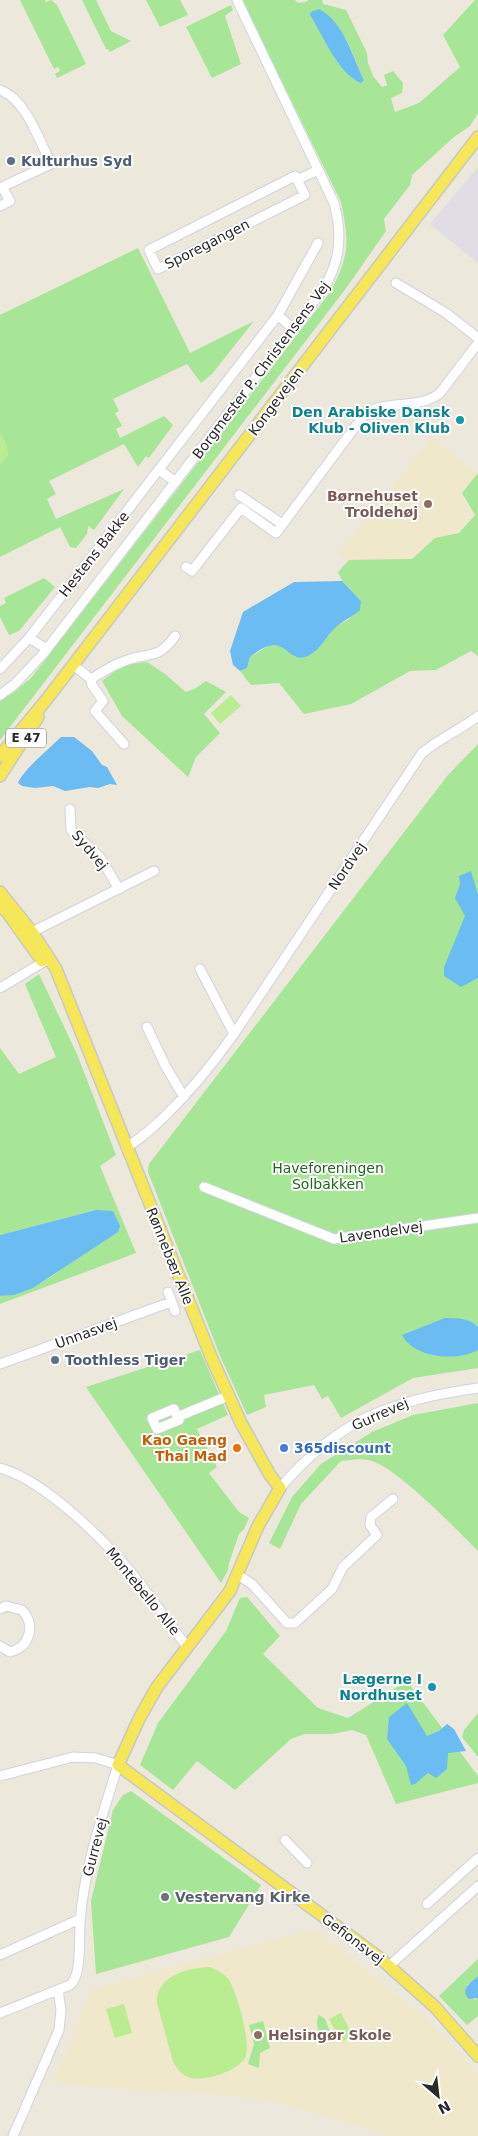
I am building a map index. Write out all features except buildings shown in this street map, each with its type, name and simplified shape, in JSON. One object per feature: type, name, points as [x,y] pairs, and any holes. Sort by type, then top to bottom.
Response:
[{"type":"main road","name":"Kongevejen","points":[[0,756],[47,700],[478,137]]},
{"type":"main road","name":"Kongevejen","points":[[0,776],[34,725],[47,700]]},
{"type":"main road","points":[[0,764],[28,721]]},
{"type":"main road","name":"Rønnebær Alle","points":[[0,894],[13,907],[32,932],[46,960]]},
{"type":"main road","name":"Rønnebær Alle","points":[[0,905],[8,912],[46,960],[56,969],[126,1147],[228,1396],[260,1457],[280,1488]]},
{"type":"main road","name":"Gurrevej","points":[[118,1765],[139,1719],[157,1687],[220,1606],[238,1575],[258,1526],[280,1488]]},
{"type":"main road","name":"Gefionsvej","points":[[118,1765],[389,1966],[435,2007],[478,2056]]},
{"type":"street","name":"Borgmester P. Christensens Vej","points":[[0,695],[16,684],[47,649],[330,278],[339,249],[338,218],[334,203],[236,0]]},
{"type":"street","points":[[0,90],[9,93],[21,104],[51,164],[2,187],[10,201],[0,206]]},
{"type":"street","name":"Sporegangen","points":[[297,180],[318,170]]},
{"type":"street","name":"Sporegangen","points":[[295,176],[297,180],[305,195],[158,269],[148,250],[295,176]]},
{"type":"street","name":"Hestens Bakke","points":[[0,669],[29,638],[278,315],[318,243]]},
{"type":"street","points":[[396,283],[446,313],[478,338]]},
{"type":"street","points":[[278,315],[293,328]]},
{"type":"street","points":[[186,568],[192,571],[240,508],[276,533],[364,415],[370,410],[425,402],[433,399],[440,393],[478,343]]},
{"type":"street","points":[[159,470],[176,482]]},
{"type":"street","points":[[239,495],[282,524]]},
{"type":"street","points":[[91,679],[121,662],[160,653],[175,636]]},
{"type":"street","points":[[29,638],[47,649]]},
{"type":"street","points":[[73,665],[91,679],[92,685],[103,701],[94,711],[124,744]]},
{"type":"street","name":"Nordvej","points":[[126,1147],[139,1141],[184,1097],[207,1071],[234,1034],[422,753],[438,740],[478,716]]},
{"type":"street","name":"Sydvej","points":[[70,809],[71,830],[100,857],[119,888]]},
{"type":"street","points":[[32,932],[154,871]]},
{"type":"street","points":[[0,988],[46,960]]},
{"type":"street","points":[[200,969],[234,1034]]},
{"type":"street","points":[[147,1027],[166,1067],[184,1097]]},
{"type":"street","name":"Lavendelvej","points":[[204,1187],[334,1239],[478,1218]]},
{"type":"street","points":[[168,1292],[175,1311]]},
{"type":"street","name":"Unnasvej","points":[[0,1364],[171,1302]]},
{"type":"street","name":"Gurrevej","points":[[280,1488],[317,1450],[359,1421],[405,1401],[429,1395],[478,1388]]},
{"type":"street","points":[[177,1417],[228,1396]]},
{"type":"street","name":"Montebello Alle","points":[[0,1468],[8,1470],[41,1489],[75,1514],[130,1571],[188,1647]]},
{"type":"street","points":[[238,1575],[252,1584],[287,1623],[295,1623],[332,1589],[343,1567],[377,1535],[370,1525],[371,1518],[393,1499]]},
{"type":"street","points":[[0,1609],[6,1606],[22,1610],[30,1622],[30,1632],[28,1639],[16,1650],[10,1652],[0,1646]]},
{"type":"street","points":[[0,1776],[73,1757],[96,1758],[118,1765]]},
{"type":"street","name":"Gurrevej","points":[[58,1990],[70,1985],[77,1977],[80,1919],[94,1844],[118,1765]]},
{"type":"street","points":[[285,1840],[307,1863]]},
{"type":"street","points":[[427,1904],[478,1858]]},
{"type":"street","points":[[389,1966],[478,1886]]},
{"type":"street","points":[[0,1955],[80,1919]]},
{"type":"street","points":[[0,2014],[58,1990],[61,2010],[58,2030],[14,2136]]},
{"type":"shaded area","points":[[478,167],[478,263],[430,224]]},
{"type":"shaded area","name":"Børnehuset Troldehøj","points":[[432,437],[478,474],[478,533],[452,560],[351,565],[337,554]]},
{"type":"shaded area","name":"Helsingør Skole","points":[[315,1929],[429,2021],[478,2073],[478,2136],[393,2136],[269,2101],[176,2090],[167,2093],[51,2083],[72,2040],[90,1990]]},
{"type":"green space","points":[[20,0],[45,0],[46,2],[51,0],[57,5],[86,64],[57,78],[55,74],[60,71],[58,67],[54,69]]},
{"type":"green space","points":[[82,0],[96,0],[111,31],[131,41],[110,52],[106,49]]},
{"type":"green space","points":[[146,0],[180,0],[188,15],[160,27]]},
{"type":"green space","points":[[242,0],[295,0],[298,3],[308,0],[322,0],[323,4],[346,10],[367,53],[368,63],[373,76],[382,87],[387,85],[384,75],[393,71],[403,83],[402,93],[391,98],[395,112],[419,103],[460,67],[443,35],[475,0],[478,0],[478,113],[470,126],[454,137],[412,175],[410,185],[384,219],[386,231],[347,287],[0,740],[0,701],[31,678],[331,291],[345,257],[346,238],[341,202]],"holes":[[[310,15],[330,23],[341,32],[364,80],[356,81],[341,65]]]},
{"type":"green space","points":[[231,5],[233,10],[225,16],[241,64],[212,78],[186,27]]},
{"type":"green space","points":[[138,248],[190,353],[254,321],[212,374],[201,383],[187,364],[113,399],[119,411],[115,413],[122,426],[116,429],[120,438],[164,416],[173,425],[149,458],[146,456],[138,467],[124,444],[49,481],[56,494],[47,499],[56,519],[124,489],[94,530],[88,526],[87,534],[76,548],[70,547],[60,527],[0,557],[0,315]]},
{"type":"green space","points":[[0,433],[4,438],[8,456],[0,464]]},
{"type":"green space","points":[[478,473],[478,656],[471,651],[436,670],[410,671],[351,704],[304,714],[279,683],[251,685],[240,671],[247,668],[250,657],[270,645],[281,646],[295,657],[304,657],[314,652],[336,626],[349,619],[361,601],[342,581],[338,572],[349,560],[412,559],[435,538],[459,533],[475,515],[462,493]]},
{"type":"green space","points":[[44,578],[55,587],[19,631],[9,635],[0,617],[0,606],[6,603],[4,598]]},
{"type":"green space","points":[[147,662],[186,692],[206,681],[226,692],[204,714],[220,733],[196,757],[188,777],[122,716],[102,681],[123,665]]},
{"type":"green space","points":[[231,695],[241,706],[220,724],[211,713]]},
{"type":"green space","name":"Haveforeningen Solbakken","points":[[478,744],[478,1368],[413,1378],[341,1418],[328,1396],[322,1399],[314,1385],[264,1395],[266,1407],[247,1415],[221,1358],[148,1172],[149,1164],[448,775]]},
{"type":"green space","points":[[39,974],[77,1054],[116,1155],[100,1166],[136,1253],[0,1304],[0,1296],[27,1290],[52,1276],[66,1265],[96,1210],[0,1235],[0,1048],[19,1074],[56,1057],[25,984]]},
{"type":"green space","points":[[200,1350],[228,1415],[197,1429],[217,1467],[209,1473],[239,1512],[249,1518],[244,1529],[239,1534],[228,1570],[221,1583],[86,1387]]},
{"type":"green space","points":[[478,1403],[478,1551],[409,1485],[379,1464],[362,1459],[341,1461],[301,1504],[280,1549],[269,1543],[292,1497],[321,1464],[372,1432],[413,1415]]},
{"type":"green space","points":[[247,1597],[280,1636],[263,1654],[318,1708],[348,1718],[407,1681],[478,1776],[478,1783],[396,1804],[366,1735],[352,1730],[332,1734],[305,1734],[291,1739],[235,1790],[197,1761],[173,1790],[140,1765],[158,1723],[226,1631],[240,1598]]},
{"type":"green space","points":[[478,1713],[478,1757],[462,1737],[464,1730]]},
{"type":"green space","points":[[131,1791],[261,1885],[229,1937],[96,1974],[91,1901],[113,1810],[123,1795]]},
{"type":"green space","points":[[478,1959],[478,1976],[467,1985],[474,2000],[478,1998],[478,2016],[467,2025],[439,1996]]},
{"type":"green space","points":[[210,1967],[229,1980],[243,2019],[247,2051],[241,2063],[226,2072],[208,2078],[192,2078],[182,2073],[173,2062],[157,2003],[158,1993],[168,1980],[183,1971]]},
{"type":"green space","points":[[124,2004],[132,2033],[115,2038],[106,2009]]},
{"type":"green space","points":[[341,2013],[353,2036],[341,2042],[329,2019]]},
{"type":"green space","points":[[319,2015],[325,2019],[331,2034],[330,2041],[324,2042],[320,2037],[321,2033],[317,2022]]},
{"type":"green space","points":[[263,2021],[270,2048],[260,2053],[259,2068],[248,2064],[254,2044],[249,2025]]},
{"type":"water","points":[[319,9],[335,22],[341,31],[364,80],[361,83],[338,63],[310,15],[311,12]]},
{"type":"water","points":[[342,581],[361,601],[360,610],[335,628],[314,652],[305,657],[298,658],[284,648],[271,646],[262,649],[250,657],[247,668],[240,671],[233,665],[230,651],[243,612],[294,582]]},
{"type":"water","points":[[61,737],[74,737],[92,751],[102,765],[107,767],[117,785],[110,784],[98,788],[90,787],[65,791],[53,786],[35,788],[22,786],[18,783],[31,766]]},
{"type":"water","points":[[471,871],[478,895],[478,978],[461,987],[444,976],[444,967],[465,916],[455,898],[460,884],[459,876]]},
{"type":"water","points":[[96,1210],[113,1211],[120,1226],[118,1232],[33,1288],[14,1295],[0,1296],[0,1235]]},
{"type":"water","points":[[445,1318],[459,1318],[475,1324],[478,1327],[478,1350],[459,1356],[436,1356],[416,1349],[402,1335]]},
{"type":"water","points":[[407,1703],[427,1736],[439,1731],[447,1724],[454,1729],[466,1751],[448,1753],[447,1769],[436,1778],[428,1773],[411,1785],[406,1766],[387,1739],[389,1717]]},
{"type":"water","points":[[478,1976],[478,1998],[469,1999],[466,1996],[466,1989]]},
{"type":"place","name":"Kulturhus Syd","points":[[11,161]]},
{"type":"place","name":"Den Arabiske Dansk Klub - Oliven Klub","points":[[460,420]]},
{"type":"place","name":"Børnehuset Troldehøj","points":[[428,504]]},
{"type":"place","name":"Toothless Tiger","points":[[55,1360]]},
{"type":"place","name":"Kao Gaeng Thai Mad","points":[[237,1448]]},
{"type":"place","name":"365discount","points":[[284,1448]]},
{"type":"place","name":"Lægerne I Nordhuset","points":[[432,1687]]},
{"type":"place","name":"Vestervang Kirke","points":[[165,1897]]},
{"type":"place","name":"Helsingør Skole","points":[[258,2035]]}]
